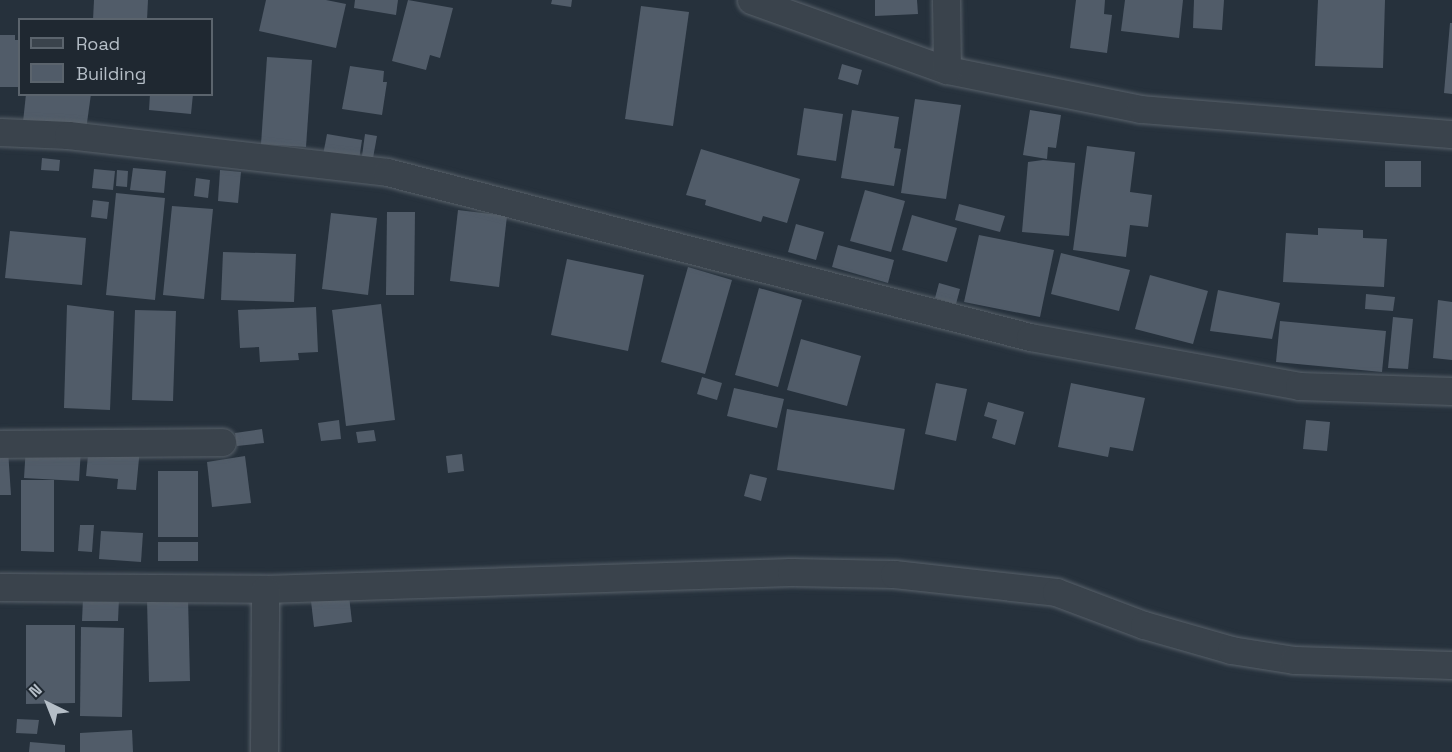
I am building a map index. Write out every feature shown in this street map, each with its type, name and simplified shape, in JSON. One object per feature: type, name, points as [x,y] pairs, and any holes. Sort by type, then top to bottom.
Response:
[{"type":"street","points":[[751,0],[947,70],[1140,109],[1452,134]]},
{"type":"street","points":[[946,0],[947,70]]},
{"type":"street","points":[[0,132],[68,135],[387,172],[1030,337],[1299,386],[1452,391]]},
{"type":"street","points":[[0,444],[222,442]]},
{"type":"street","points":[[0,587],[265,589],[791,572],[894,574],[1056,592],[1144,625],[1231,650],[1294,660],[1452,665]]},
{"type":"street","points":[[264,752],[265,589]]},
{"type":"building","points":[[94,0],[148,0],[147,18],[93,18]]},
{"type":"building","points":[[266,0],[326,0],[346,4],[336,48],[259,31]]},
{"type":"building","points":[[355,0],[398,0],[396,15],[354,8]]},
{"type":"building","points":[[408,0],[453,8],[440,58],[430,55],[426,70],[392,61]]},
{"type":"building","points":[[552,0],[572,0],[571,7],[551,4]]},
{"type":"building","points":[[875,0],[917,0],[918,14],[875,16]]},
{"type":"building","points":[[1076,0],[1105,0],[1104,14],[1112,15],[1107,53],[1070,48]]},
{"type":"building","points":[[1125,0],[1183,0],[1179,38],[1121,31]]},
{"type":"building","points":[[1194,0],[1224,0],[1222,30],[1193,28]]},
{"type":"building","points":[[1318,0],[1385,0],[1383,68],[1315,66]]},
{"type":"building","points":[[641,6],[689,12],[673,126],[625,119]]},
{"type":"building","points":[[1450,23],[1452,23],[1452,94],[1444,93]]},
{"type":"building","points":[[0,35],[15,35],[15,40],[18,40],[18,87],[0,87]]},
{"type":"building","points":[[267,57],[312,60],[306,147],[261,144]]},
{"type":"building","points":[[842,64],[862,70],[858,85],[838,79]]},
{"type":"building","points":[[350,66],[384,71],[383,82],[387,82],[382,115],[342,109]]},
{"type":"building","points":[[26,96],[91,96],[86,130],[23,122]]},
{"type":"building","points":[[150,96],[193,96],[191,114],[149,110]]},
{"type":"building","points":[[915,99],[961,105],[946,199],[901,193]]},
{"type":"building","points":[[804,108],[843,114],[836,161],[797,155]]},
{"type":"building","points":[[852,110],[899,117],[894,148],[901,149],[894,186],[841,178]]},
{"type":"building","points":[[1030,110],[1061,115],[1056,148],[1048,147],[1047,159],[1023,155]]},
{"type":"building","points":[[327,134],[362,140],[359,160],[323,155]]},
{"type":"building","points":[[365,134],[377,136],[373,158],[362,156]]},
{"type":"building","points":[[1087,146],[1135,152],[1130,192],[1152,195],[1148,227],[1130,225],[1126,257],[1073,250]]},
{"type":"building","points":[[701,149],[800,179],[787,223],[763,216],[761,222],[705,205],[706,200],[686,195]]},
{"type":"building","points":[[42,158],[60,160],[59,171],[41,170]]},
{"type":"building","points":[[1043,160],[1075,163],[1069,236],[1022,232],[1028,162]]},
{"type":"building","points":[[1385,161],[1421,161],[1421,187],[1385,187]]},
{"type":"building","points":[[133,168],[166,171],[164,193],[130,190]]},
{"type":"building","points":[[94,169],[115,171],[113,190],[92,188]]},
{"type":"building","points":[[117,170],[128,171],[127,187],[116,186]]},
{"type":"building","points":[[220,170],[241,172],[238,203],[218,201]]},
{"type":"building","points":[[196,178],[210,180],[208,198],[194,196]]},
{"type":"building","points":[[865,190],[905,201],[891,252],[850,241]]},
{"type":"building","points":[[116,193],[165,198],[155,300],[106,295]]},
{"type":"building","points":[[93,200],[109,202],[107,219],[91,217]]},
{"type":"building","points":[[959,204],[1005,216],[1000,232],[955,220]]},
{"type":"building","points":[[172,206],[213,209],[204,299],[163,295]]},
{"type":"building","points":[[458,210],[507,216],[499,287],[450,281]]},
{"type":"building","points":[[387,212],[415,212],[414,295],[386,295]]},
{"type":"building","points":[[331,213],[377,218],[368,295],[322,289]]},
{"type":"building","points":[[912,215],[957,228],[947,262],[902,250]]},
{"type":"building","points":[[796,224],[824,232],[816,260],[788,252]]},
{"type":"building","points":[[1318,228],[1363,230],[1363,238],[1387,239],[1384,287],[1283,282],[1286,233],[1318,235]]},
{"type":"building","points":[[10,231],[86,238],[82,285],[5,278]]},
{"type":"building","points":[[979,235],[1054,250],[1040,317],[964,302]]},
{"type":"building","points":[[838,245],[894,260],[888,283],[832,267]]},
{"type":"building","points":[[223,252],[296,254],[294,302],[221,300]]},
{"type":"building","points":[[1061,253],[1130,270],[1119,311],[1051,294]]},
{"type":"building","points":[[567,259],[644,275],[628,351],[551,335]]},
{"type":"building","points":[[688,267],[732,280],[705,374],[661,362]]},
{"type":"building","points":[[1150,275],[1208,291],[1193,344],[1135,329]]},
{"type":"building","points":[[939,283],[960,289],[956,304],[935,298]]},
{"type":"building","points":[[759,288],[802,300],[778,387],[735,375]]},
{"type":"building","points":[[1218,290],[1280,303],[1272,339],[1210,331]]},
{"type":"building","points":[[1366,294],[1395,297],[1393,311],[1365,309]]},
{"type":"building","points":[[1438,300],[1452,302],[1452,360],[1433,358]]},
{"type":"building","points":[[381,304],[395,420],[346,426],[332,310]]},
{"type":"building","points":[[67,305],[114,311],[110,410],[64,408]]},
{"type":"building","points":[[316,307],[318,352],[298,353],[299,360],[260,362],[259,347],[240,348],[238,310]]},
{"type":"building","points":[[135,310],[176,311],[173,401],[132,400]]},
{"type":"building","points":[[1393,317],[1413,319],[1408,369],[1388,368]]},
{"type":"building","points":[[1280,321],[1386,331],[1382,372],[1276,362]]},
{"type":"building","points":[[801,339],[861,356],[847,406],[787,390]]},
{"type":"building","points":[[702,377],[722,383],[717,400],[697,394]]},
{"type":"building","points":[[936,383],[967,389],[956,441],[925,434]]},
{"type":"building","points":[[1071,383],[1145,398],[1133,451],[1110,447],[1108,457],[1058,447]]},
{"type":"building","points":[[734,388],[784,399],[777,428],[727,416]]},
{"type":"building","points":[[988,402],[1024,412],[1015,445],[992,438],[997,420],[984,416]]},
{"type":"building","points":[[787,409],[905,429],[894,490],[777,470]]},
{"type":"building","points":[[339,420],[341,439],[321,441],[318,423]]},
{"type":"building","points":[[1306,420],[1330,422],[1327,451],[1303,449]]},
{"type":"building","points":[[262,429],[264,443],[237,446],[235,433]]},
{"type":"building","points":[[374,430],[376,441],[358,443],[356,432]]},
{"type":"building","points":[[89,445],[140,448],[136,490],[117,489],[118,479],[86,476]]},
{"type":"building","points":[[26,446],[81,449],[79,481],[24,478]]},
{"type":"building","points":[[8,450],[11,495],[0,495],[0,451]]},
{"type":"building","points":[[462,454],[464,471],[448,473],[446,456]]},
{"type":"building","points":[[245,456],[251,503],[212,507],[207,462]]},
{"type":"building","points":[[158,471],[198,471],[198,537],[158,537]]},
{"type":"building","points":[[750,474],[767,478],[761,501],[744,496]]},
{"type":"building","points":[[21,480],[54,480],[54,552],[21,551]]},
{"type":"building","points":[[80,525],[94,525],[92,552],[78,551]]},
{"type":"building","points":[[101,531],[143,533],[141,562],[99,559]]},
{"type":"building","points":[[158,542],[198,542],[198,561],[158,561]]},
{"type":"building","points":[[349,596],[352,622],[314,627],[311,601]]},
{"type":"building","points":[[188,597],[190,681],[149,682],[147,599]]},
{"type":"building","points":[[83,598],[119,598],[118,621],[82,621]]},
{"type":"building","points":[[26,625],[75,625],[75,703],[26,704]]},
{"type":"building","points":[[81,627],[124,628],[122,717],[80,716]]},
{"type":"building","points":[[17,719],[39,720],[37,734],[16,733]]},
{"type":"building","points":[[132,730],[133,752],[80,752],[80,733]]},
{"type":"building","points":[[30,742],[65,745],[65,752],[29,752]]}]
